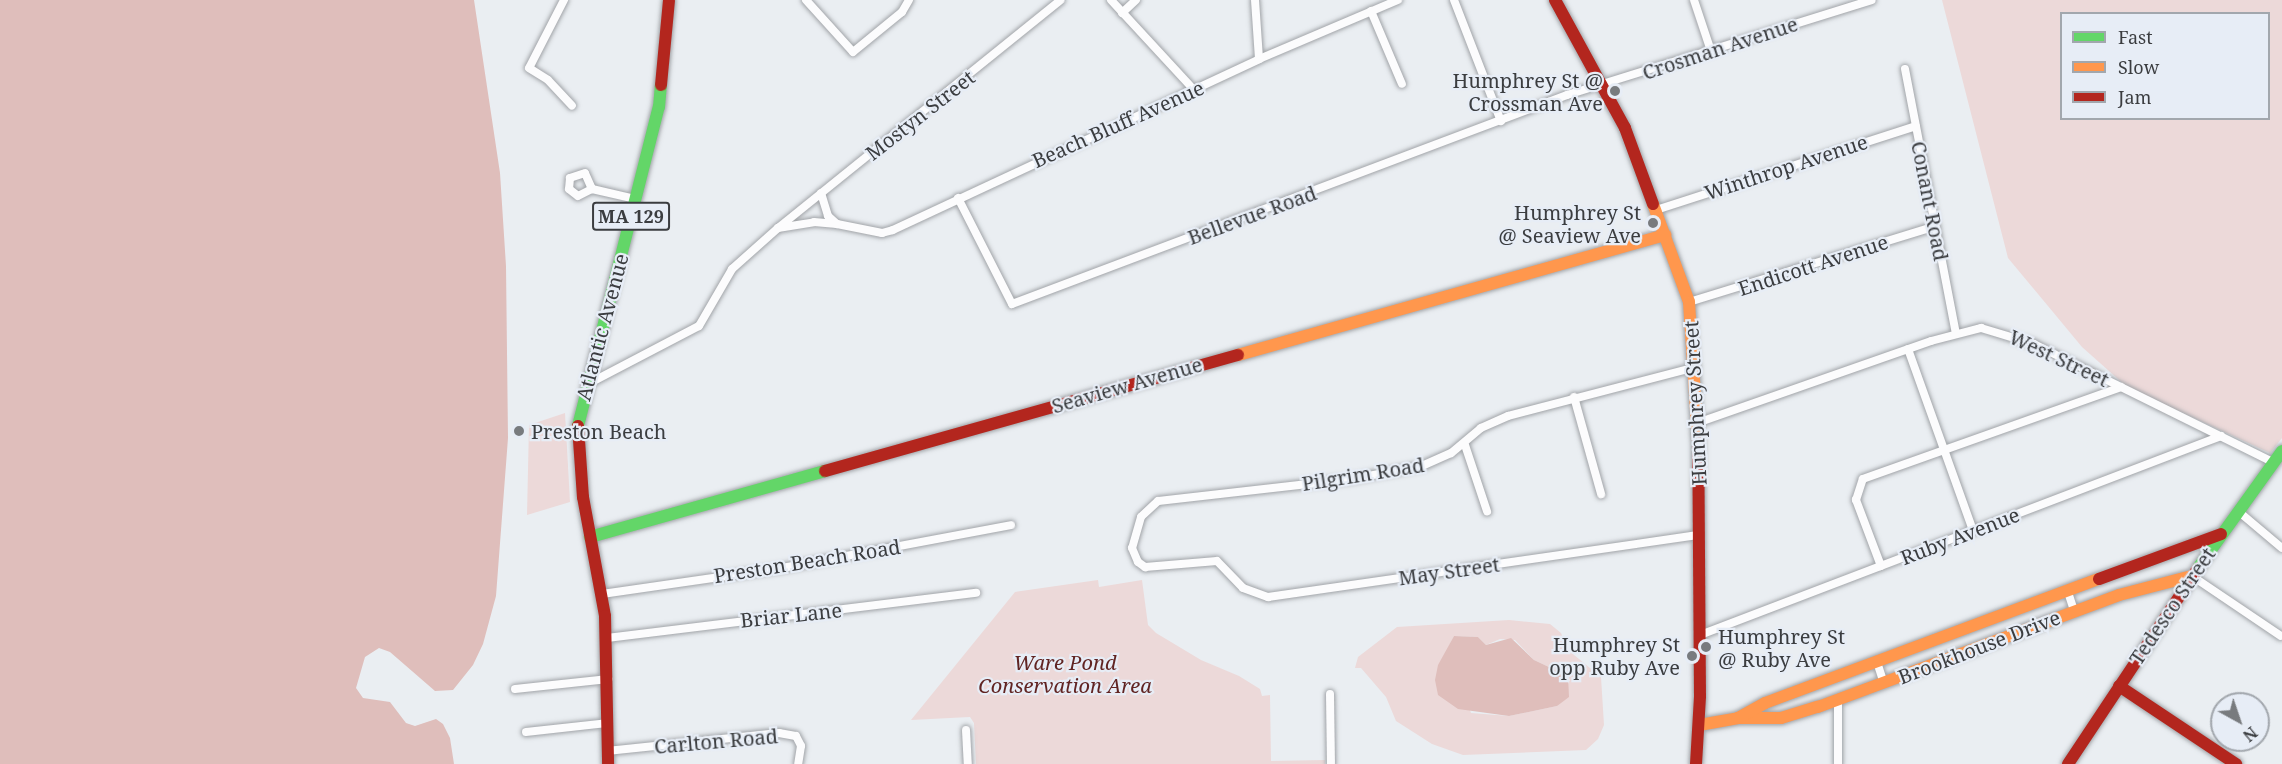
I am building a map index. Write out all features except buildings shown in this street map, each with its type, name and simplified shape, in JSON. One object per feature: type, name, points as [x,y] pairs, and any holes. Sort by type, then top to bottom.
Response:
[{"type":"main road","name":"Atlantic Avenue","points":[[607,758],[607,638],[602,594],[590,537],[578,438],[586,385],[659,107],[669,0]]},
{"type":"main road","name":"Humphrey Street","points":[[1555,0],[1603,84],[1633,145],[1689,302],[1696,367],[1700,535],[1699,725],[1696,764]]},
{"type":"main road","name":"Seaview Avenue","points":[[590,537],[1665,236]]},
{"type":"main road","name":"Tedesco Street","points":[[2068,764],[2192,576],[2282,451]]},
{"type":"main road","name":"Brookhouse Drive","points":[[1738,718],[1765,703],[2221,534]]},
{"type":"main road","name":"Brookhouse Drive","points":[[1699,725],[1738,718],[1781,718],[1838,700],[2074,611],[2192,576]]},
{"type":"main road","points":[[2119,686],[2236,764]]},
{"type":"street","points":[[564,0],[529,68],[548,80],[572,106]]},
{"type":"street","points":[[806,0],[853,52],[902,12],[909,0]]},
{"type":"street","name":"Mostyn Street","points":[[778,228],[1061,0]]},
{"type":"street","points":[[1111,0],[1194,90]]},
{"type":"street","points":[[1122,13],[1136,0]]},
{"type":"street","points":[[1255,0],[1258,58]]},
{"type":"street","name":"Beach Bluff Avenue","points":[[778,228],[814,222],[882,233],[1194,90],[1258,58],[1398,0]]},
{"type":"street","points":[[1454,0],[1501,121]]},
{"type":"street","points":[[1694,0],[1711,51]]},
{"type":"street","name":"Crosman Avenue","points":[[1603,84],[1872,0]]},
{"type":"street","points":[[1371,11],[1402,84]]},
{"type":"street","name":"Conant Road","points":[[1905,69],[1956,333]]},
{"type":"street","name":"Bellevue Road","points":[[958,198],[1012,304],[1603,84]]},
{"type":"street","name":"Winthrop Avenue","points":[[1656,210],[1916,126]]},
{"type":"street","points":[[592,189],[635,199]]},
{"type":"street","points":[[821,193],[828,216],[837,224]]},
{"type":"street","name":"Endicott Avenue","points":[[1689,302],[1936,226]]},
{"type":"street","points":[[586,385],[699,326],[732,269],[778,228]]},
{"type":"street","name":"West Street","points":[[1697,423],[1908,349],[1956,333],[1981,328],[2002,331],[2273,462]]},
{"type":"street","points":[[1908,349],[1972,531]]},
{"type":"street","name":"Pilgrim Road","points":[[1213,560],[1145,567],[1134,557],[1136,528],[1158,501],[1375,475],[1422,466],[1464,445],[1491,422],[1696,367]]},
{"type":"street","points":[[1881,566],[1858,508],[1858,486],[1875,475],[2121,387]]},
{"type":"street","points":[[1574,398],[1600,494]]},
{"type":"street","name":"Ruby Avenue","points":[[1700,635],[2220,436]]},
{"type":"street","points":[[1464,445],[1487,511]]},
{"type":"street","points":[[2238,511],[2282,548]]},
{"type":"street","name":"Preston Beach Road","points":[[602,594],[782,568],[1011,525]]},
{"type":"street","name":"May Street","points":[[1213,560],[1243,588],[1268,597],[1700,535]]},
{"type":"street","points":[[2192,576],[2281,636]]},
{"type":"street","name":"Brookhouse Drive","points":[[2067,590],[2074,611]]},
{"type":"street","name":"Briar Lane","points":[[607,638],[976,593]]},
{"type":"street","name":"Brookhouse Drive","points":[[1877,662],[1884,683]]},
{"type":"street","points":[[515,688],[608,679]]},
{"type":"street","points":[[1330,694],[1331,764]]},
{"type":"street","points":[[1838,700],[1838,764]]},
{"type":"street","points":[[526,732],[607,723]]},
{"type":"street","points":[[966,730],[968,764]]},
{"type":"street","name":"Carlton Road","points":[[607,758],[779,733],[796,736],[801,746],[798,764]]},
{"type":"green space","points":[[1942,0],[2282,0],[2282,438],[2270,453],[2127,387],[2082,347],[2008,258]]},
{"type":"green space","points":[[565,413],[570,502],[527,515],[529,425]]},
{"type":"green space","name":"Ware Pond Conservation Area","points":[[1098,580],[1099,587],[1142,580],[1148,625],[1156,633],[1201,660],[1239,676],[1260,689],[1262,696],[1270,695],[1271,761],[1325,760],[1325,764],[976,764],[974,723],[970,717],[911,720],[1015,592]]},
{"type":"green space","points":[[1509,620],[1550,624],[1561,633],[1568,650],[1601,677],[1604,725],[1598,739],[1586,750],[1463,755],[1432,744],[1396,721],[1386,697],[1361,668],[1355,668],[1358,657],[1397,627]],"holes":[[[1454,636],[1478,637],[1486,645],[1500,639],[1515,640],[1534,660],[1568,676],[1570,680],[1557,706],[1509,716],[1471,713],[1448,648]]]},
{"type":"shaded area","points":[[0,0],[474,0],[500,173],[506,266],[508,438],[496,596],[483,644],[473,665],[453,690],[435,691],[390,652],[379,648],[365,657],[356,688],[363,698],[390,702],[406,723],[415,726],[436,719],[443,724],[450,738],[454,764],[0,764]]},
{"type":"shaded area","points":[[1454,636],[1478,637],[1486,645],[1511,638],[1534,660],[1568,676],[1569,697],[1557,706],[1509,716],[1458,709],[1438,695],[1435,680],[1438,665]]},
{"type":"traffic: fast","points":[[578,426],[659,107],[661,85]]},
{"type":"traffic: fast","points":[[2198,568],[2282,451]]},
{"type":"traffic: fast","points":[[590,537],[825,471]]},
{"type":"traffic: slow","points":[[1653,204],[1689,302],[1698,440]]},
{"type":"traffic: slow","points":[[1238,355],[1665,235]]},
{"type":"traffic: slow","points":[[1738,718],[1781,718],[1818,707],[2119,595],[2192,576]]},
{"type":"traffic: slow","points":[[1699,725],[1738,718],[1765,703],[2099,579]]},
{"type":"traffic: jam","points":[[661,85],[669,0]]},
{"type":"traffic: jam","points":[[1555,0],[1625,128],[1653,204]]},
{"type":"traffic: jam","points":[[825,471],[1238,355]]},
{"type":"traffic: jam","points":[[578,426],[583,497],[605,616],[608,764]]},
{"type":"traffic: jam","points":[[1696,764],[1700,696],[1698,440]]},
{"type":"traffic: jam","points":[[2099,579],[2221,534]]},
{"type":"traffic: jam","points":[[2068,764],[2198,568]]},
{"type":"traffic: jam","points":[[2119,686],[2236,764]]},
{"type":"place","name":"Humphrey St @ Crossman Ave","points":[[1615,91]]},
{"type":"place","name":"Humphrey St @ Seaview Ave","points":[[1653,223]]},
{"type":"place","name":"Preston Beach","points":[[519,431]]},
{"type":"place","name":"Humphrey St @ Ruby Ave","points":[[1706,647]]},
{"type":"place","name":"Humphrey St opp Ruby Ave","points":[[1692,656]]}]
